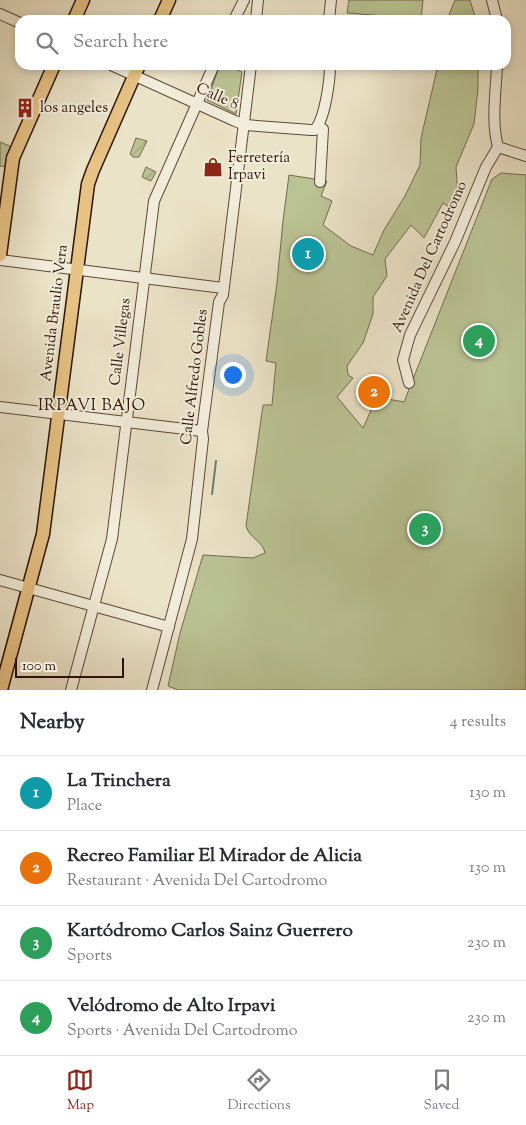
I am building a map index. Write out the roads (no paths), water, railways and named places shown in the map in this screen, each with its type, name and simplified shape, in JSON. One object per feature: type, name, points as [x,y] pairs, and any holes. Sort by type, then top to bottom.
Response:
[{"type":"main road","points":[[76,15],[83,0]]},
{"type":"main road","points":[[162,15],[169,0]]},
{"type":"main road","points":[[0,255],[12,158],[52,70]]},
{"type":"main road","name":"Avenida Braulio Vera","points":[[1,690],[44,534],[90,178],[137,70]]},
{"type":"street","points":[[236,15],[244,0]]},
{"type":"street","points":[[256,15],[258,0]]},
{"type":"street","points":[[330,15],[331,0]]},
{"type":"street","points":[[496,1],[497,15]]},
{"type":"street","points":[[0,14],[15,21]]},
{"type":"street","name":"Calle 8","points":[[137,70],[196,104],[245,124],[311,130],[320,128]]},
{"type":"street","name":"Calle Villegas","points":[[71,690],[112,539],[154,201],[212,70]]},
{"type":"street","name":"Calle Alfredo Gobles","points":[[152,690],[192,539],[203,439],[202,431],[219,302],[223,288],[250,70]]},
{"type":"street","points":[[320,182],[320,121],[330,70]]},
{"type":"street","points":[[497,70],[495,124],[498,147],[526,156]]},
{"type":"street","name":"Avenida Del Cartodromo","points":[[409,383],[403,360],[410,335],[455,242],[486,167],[498,147]]},
{"type":"street","points":[[0,260],[223,288]]},
{"type":"street","points":[[0,406],[202,431]]},
{"type":"street","points":[[0,580],[169,627]]},
{"type":"waterway","points":[[212,494],[216,461]]},
{"type":"place","name":"los angeles","points":[[25,108]]},
{"type":"place","name":"Ferretería Irpavi","points":[[213,167]]},
{"type":"place","name":"La Trinchera","points":[[308,254]]},
{"type":"place","name":"Velódromo de Alto Irpavi","points":[[479,341]]},
{"type":"place","name":"Recreo Familiar El Mirador de Alicia","points":[[374,392]]},
{"type":"place","name":"Kartódromo Carlos Sainz Guerrero","points":[[425,529]]},
{"type":"district","name":"IRPAVI BAJO","points":[[92,406]]}]
